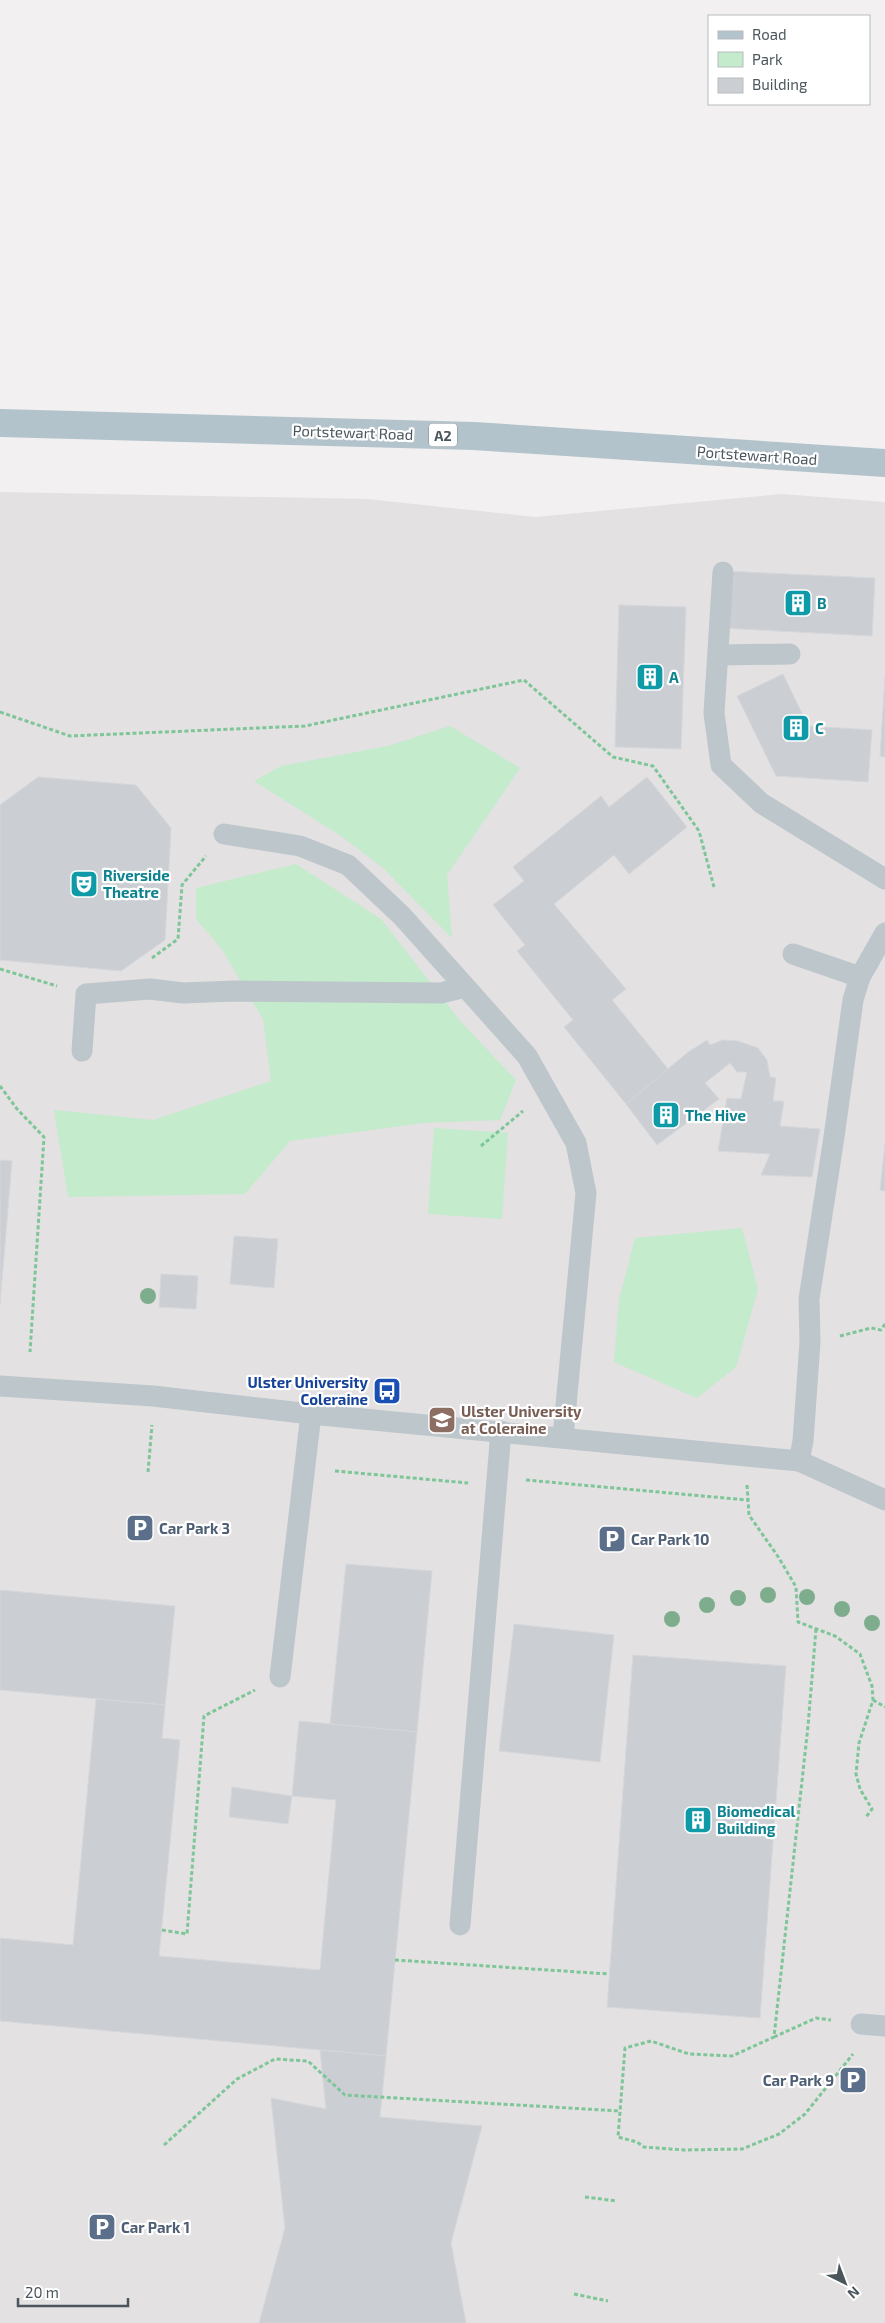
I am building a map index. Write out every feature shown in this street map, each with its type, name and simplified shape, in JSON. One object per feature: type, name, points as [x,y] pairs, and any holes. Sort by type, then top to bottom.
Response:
[{"type":"main road","name":"Portstewart Road","points":[[0,422],[474,436],[885,463]]},
{"type":"lane","points":[[723,572],[714,713],[722,765],[761,803],[885,879]]},
{"type":"lane","points":[[719,655],[790,654]]},
{"type":"lane","points":[[224,834],[300,846],[348,865],[402,916],[527,1056],[547,1091],[576,1143],[586,1193],[563,1437]]},
{"type":"lane","points":[[799,1461],[803,1441],[810,1342],[808,1299],[834,1137],[852,1000],[860,977],[885,933]]},
{"type":"lane","points":[[793,954],[860,977]]},
{"type":"lane","points":[[82,1051],[86,994],[150,989],[183,993],[441,993],[465,987]]},
{"type":"lane","points":[[0,1386],[154,1396],[311,1414],[745,1454],[799,1461],[885,1500]]},
{"type":"lane","points":[[280,1677],[311,1414]]},
{"type":"lane","points":[[460,1925],[501,1431]]},
{"type":"lane","points":[[861,2024],[885,2026]]},
{"type":"path","points":[[0,712],[70,736],[305,726],[524,680],[613,757],[653,766],[699,831],[714,887]]},
{"type":"path","points":[[149,960],[178,939],[182,885],[224,834]]},
{"type":"path","points":[[0,969],[86,994]]},
{"type":"path","points":[[0,1086],[17,1109],[44,1137],[30,1352]]},
{"type":"path","points":[[481,1146],[547,1091]]},
{"type":"path","points":[[849,1334],[871,1328],[882,1330],[885,1324]]},
{"type":"path","points":[[148,1472],[152,1422]]},
{"type":"path","points":[[745,1454],[749,1516],[779,1558],[796,1587],[798,1622],[836,1636],[860,1654],[872,1686],[873,1700],[859,1743],[856,1774],[860,1789],[872,1809],[866,1818]]},
{"type":"path","points":[[325,1471],[476,1483]]},
{"type":"path","points":[[518,1479],[748,1500]]},
{"type":"path","points":[[774,2037],[808,1726],[816,1628]]},
{"type":"path","points":[[162,1930],[187,1934],[204,1716],[280,1677]]},
{"type":"path","points":[[873,1700],[885,1708]]},
{"type":"path","points":[[395,1960],[610,1974]]},
{"type":"path","points":[[858,2048],[805,2114],[779,2134],[742,2149],[684,2150],[644,2147],[637,2142],[618,2137],[625,2048],[651,2040],[689,2054],[732,2056],[816,2018],[861,2024]]},
{"type":"path","points":[[164,2145],[237,2079],[275,2059],[308,2061],[345,2095],[620,2111]]},
{"type":"path","points":[[585,2198],[617,2201]]},
{"type":"path","points":[[574,2294],[608,2301]]},
{"type":"shaded area","name":"Ulster University at Coleraine","points":[[0,492],[367,499],[535,517],[782,494],[885,502],[885,2323],[0,2323]]},
{"type":"green space","points":[[450,726],[520,768],[447,875],[452,938],[382,867],[341,836],[254,781],[281,766],[388,746]]},
{"type":"green space","points":[[296,864],[381,919],[461,1022],[516,1080],[500,1120],[423,1123],[290,1141],[245,1194],[68,1197],[54,1110],[153,1120],[271,1081],[263,1019],[221,948],[196,919],[196,888]]},
{"type":"green space","points":[[434,1128],[508,1133],[502,1219],[428,1214]]},
{"type":"green space","points":[[742,1228],[758,1289],[736,1367],[697,1398],[614,1362],[619,1300],[635,1238]]},
{"type":"building","name":"B","points":[[724,571],[875,578],[872,636],[721,628]]},
{"type":"building","name":"A","points":[[619,605],[686,607],[681,749],[615,747]]},
{"type":"building","name":"C","points":[[783,674],[808,726],[872,730],[868,782],[776,776],[737,696]]},
{"type":"building","points":[[885,677],[885,757],[880,756]]},
{"type":"building","name":"Riverside Theatre","points":[[38,777],[136,785],[171,828],[165,940],[121,971],[0,960],[0,805]]},
{"type":"building","points":[[647,777],[687,827],[629,874],[614,855],[554,904],[626,989],[612,1000],[669,1070],[626,1104],[564,1027],[573,1020],[517,951],[525,945],[493,905],[524,881],[513,867],[601,796],[609,807]]},
{"type":"building","name":"The Hive","points":[[707,1040],[710,1045],[723,1040],[738,1041],[758,1048],[767,1060],[770,1077],[776,1078],[773,1101],[784,1101],[780,1126],[820,1129],[812,1177],[761,1175],[770,1154],[718,1151],[727,1098],[741,1099],[747,1072],[737,1072],[730,1063],[705,1083],[719,1099],[657,1145],[626,1104],[687,1053]]},
{"type":"building","points":[[885,1144],[885,1191],[880,1190]]},
{"type":"building","points":[[0,1160],[12,1161],[0,1304]]},
{"type":"building","points":[[234,1236],[278,1239],[274,1288],[230,1284]]},
{"type":"building","points":[[161,1274],[198,1276],[196,1309],[159,1307]]},
{"type":"building","points":[[346,1564],[432,1571],[417,1732],[330,1724]]},
{"type":"building","points":[[0,1590],[175,1606],[165,1705],[0,1690]]},
{"type":"building","points":[[514,1624],[614,1635],[600,1762],[499,1751]]},
{"type":"building","name":"Biomedical Building","points":[[633,1655],[786,1666],[760,2018],[607,2007]]},
{"type":"building","points":[[96,1699],[165,1705],[162,1738],[180,1740],[159,1956],[320,1970],[336,1800],[292,1796],[299,1721],[417,1732],[386,2056],[0,2021],[0,1938],[73,1945]]},
{"type":"building","points":[[232,1787],[292,1796],[288,1824],[229,1817]]},
{"type":"building","points":[[320,2050],[386,2056],[380,2117],[482,2126],[451,2243],[466,2323],[259,2323],[285,2228],[271,2098],[326,2109]]},
{"type":"place","name":"B","points":[[798,603]]},
{"type":"place","name":"A","points":[[650,677]]},
{"type":"place","name":"C","points":[[796,728]]},
{"type":"place","name":"Riverside Theatre","points":[[84,884]]},
{"type":"place","name":"The Hive","points":[[666,1115]]},
{"type":"place","name":"Ulster University Coleraine","points":[[387,1391]]},
{"type":"place","name":"Ulster University at Coleraine","points":[[442,1420]]},
{"type":"place","name":"Car Park 3","points":[[140,1528]]},
{"type":"place","name":"Car Park 10","points":[[612,1539]]},
{"type":"place","name":"Biomedical Building","points":[[698,1820]]},
{"type":"place","name":"Car Park 9","points":[[853,2080]]},
{"type":"place","name":"Car Park 1","points":[[102,2227]]}]
